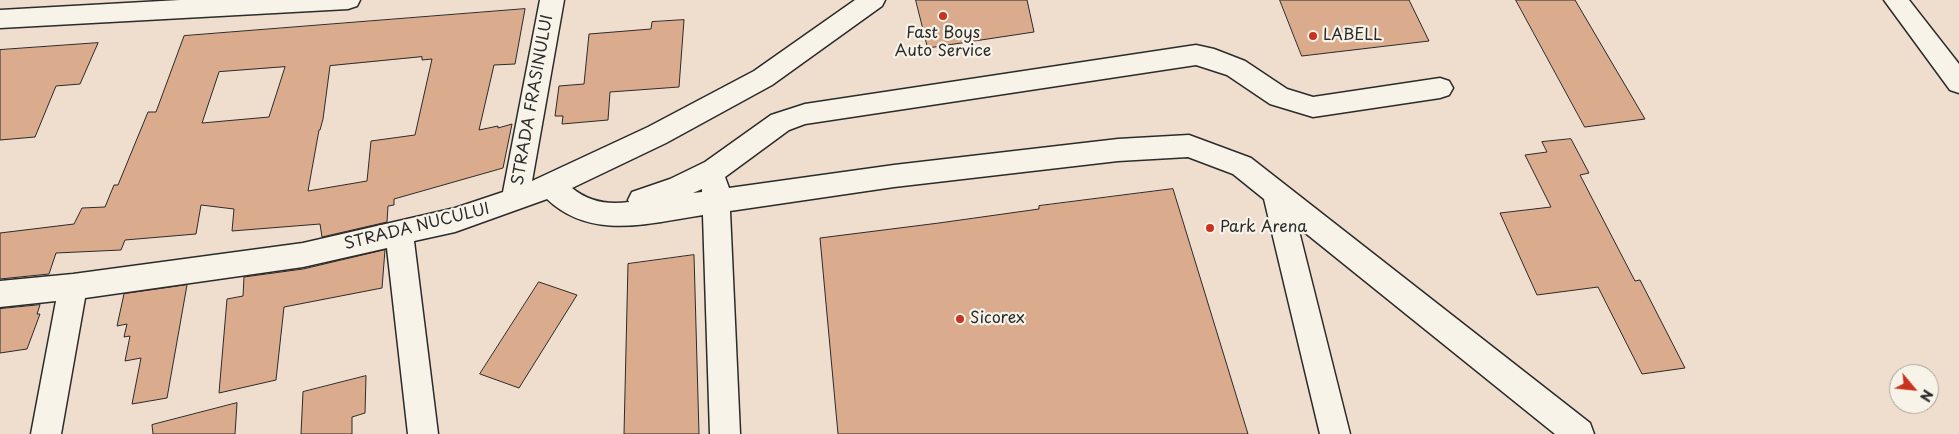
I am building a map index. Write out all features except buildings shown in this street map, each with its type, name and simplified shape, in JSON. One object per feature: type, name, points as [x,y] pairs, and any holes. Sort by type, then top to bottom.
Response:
[{"type":"street","points":[[0,19],[348,0]]},
{"type":"street","name":"STRADA FRASINULUI","points":[[515,200],[552,0]]},
{"type":"street","name":"STRADA NUCULUI","points":[[0,294],[73,287],[303,255],[455,220],[515,200],[658,135],[763,78],[873,0]]},
{"type":"street","points":[[1896,0],[1959,83]]},
{"type":"street","points":[[596,215],[678,188],[714,170],[780,122],[805,114],[1196,55],[1214,59],[1236,68],[1279,97],[1313,107],[1440,88]]},
{"type":"street","points":[[551,185],[569,203],[596,215],[622,215],[894,176],[1118,150],[1189,146],[1242,166],[1578,434]]},
{"type":"street","points":[[714,170],[725,434]]},
{"type":"street","points":[[1276,192],[1335,434]]},
{"type":"street","points":[[399,234],[423,434]]},
{"type":"street","points":[[46,434],[73,287]]},
{"type":"place","name":"Fast Boys Auto Service","points":[[943,16]]},
{"type":"place","name":"LABELL","points":[[1313,36]]},
{"type":"place","name":"Park Arena","points":[[1210,228]]},
{"type":"place","name":"Sicorex","points":[[960,319]]}]
